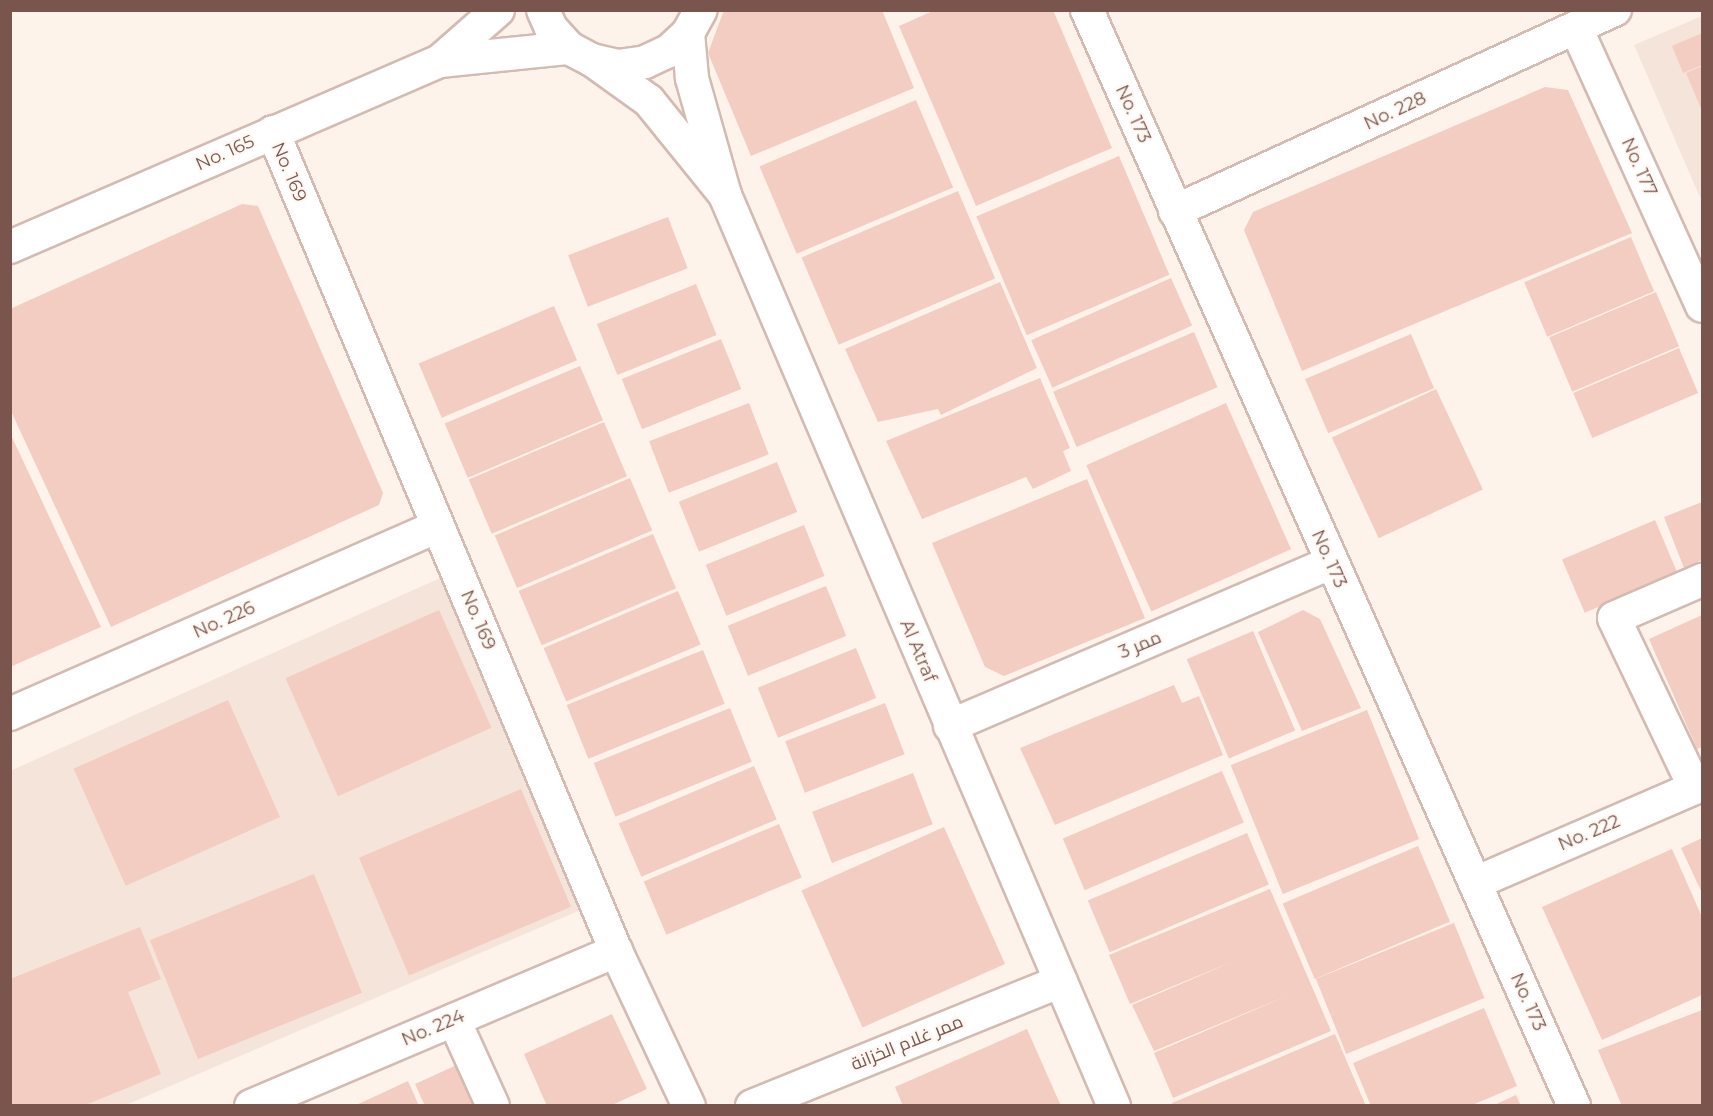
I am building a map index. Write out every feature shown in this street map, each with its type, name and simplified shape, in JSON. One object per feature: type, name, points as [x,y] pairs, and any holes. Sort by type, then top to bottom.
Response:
[{"type":"street","points":[[440,61],[498,10]]},
{"type":"street","points":[[543,10],[551,28],[580,54],[649,101],[725,195]]},
{"type":"street","name":"No. 173","points":[[1087,10],[1330,563],[1574,1106]]},
{"type":"street","name":"No. 228","points":[[1175,211],[1615,10]]},
{"type":"street","points":[[440,61],[580,54],[618,66],[645,62],[669,51],[694,22]]},
{"type":"street","points":[[694,22],[692,78],[725,195]]},
{"type":"street","name":"No. 177","points":[[1576,28],[1702,306]]},
{"type":"street","name":"No. 165","points":[[10,247],[440,61]]},
{"type":"street","name":"No. 169","points":[[273,132],[616,951],[689,1106]]},
{"type":"street","name":"Al Atraf","points":[[725,195],[1114,1106]]},
{"type":"street","name":"No. 226","points":[[10,714],[438,526]]},
{"type":"street","name":"ممر 3","points":[[950,726],[1330,563]]},
{"type":"street","points":[[1699,786],[1614,618],[1702,580]]},
{"type":"street","name":"No. 222","points":[[1475,882],[1699,786]]},
{"type":"street","name":"No. 224","points":[[251,1106],[616,951]]},
{"type":"street","name":"ممر غلام الخزانة","points":[[752,1106],[1061,981]]},
{"type":"street","points":[[454,1020],[493,1106]]},
{"type":"shaded area","points":[[1702,16],[1702,202],[1634,45]]},
{"type":"shaded area","points":[[440,578],[583,909],[126,1105],[11,1105],[10,771]]},
{"type":"building","points":[[724,10],[882,10],[914,88],[751,156],[708,53]]},
{"type":"building","points":[[935,10],[1053,10],[1112,148],[976,206],[899,26]]},
{"type":"building","points":[[1702,33],[1702,65],[1683,73],[1672,46]]},
{"type":"building","points":[[1702,66],[1702,111],[1686,73]]},
{"type":"building","points":[[1545,87],[1568,90],[1632,233],[1302,371],[1244,230],[1253,212]]},
{"type":"building","points":[[916,100],[953,187],[797,254],[760,166]]},
{"type":"building","points":[[1119,156],[1169,275],[1027,335],[976,217]]},
{"type":"building","points":[[958,191],[995,278],[839,345],[802,257]]},
{"type":"building","points":[[242,204],[258,206],[383,493],[379,505],[111,627],[10,409],[10,309]]},
{"type":"building","points":[[668,217],[688,268],[588,307],[568,255]]},
{"type":"building","points":[[1631,237],[1654,291],[1547,337],[1524,282]]},
{"type":"building","points":[[1171,278],[1192,326],[1052,388],[1031,340]]},
{"type":"building","points":[[1000,282],[1037,368],[941,415],[938,409],[878,422],[845,349]]},
{"type":"building","points":[[696,284],[717,335],[617,375],[597,324]]},
{"type":"building","points":[[1656,292],[1679,346],[1572,392],[1549,337]]},
{"type":"building","points":[[554,306],[577,360],[442,418],[419,363]]},
{"type":"building","points":[[1194,332],[1217,387],[1077,447],[1053,392]]},
{"type":"building","points":[[1411,334],[1434,388],[1328,433],[1305,379]]},
{"type":"building","points":[[721,339],[741,389],[642,429],[622,379]]},
{"type":"building","points":[[1679,348],[1698,393],[1592,438],[1573,393]]},
{"type":"building","points":[[580,366],[603,420],[468,478],[445,423]]},
{"type":"building","points":[[1040,378],[1070,448],[1063,451],[1071,471],[1033,489],[1026,477],[922,519],[886,441]]},
{"type":"building","points":[[1436,389],[1483,490],[1379,538],[1332,438]]},
{"type":"building","points":[[749,403],[769,454],[669,493],[649,441]]},
{"type":"building","points":[[1226,403],[1291,549],[1151,611],[1086,465]]},
{"type":"building","points":[[604,422],[627,476],[492,534],[469,479]]},
{"type":"building","points":[[10,433],[101,627],[10,667]]},
{"type":"building","points":[[777,462],[797,512],[699,552],[679,502]]},
{"type":"building","points":[[630,478],[652,530],[517,588],[495,535]]},
{"type":"building","points":[[1087,479],[1145,618],[1004,676],[985,667],[932,543]]},
{"type":"building","points":[[1702,502],[1702,560],[1684,568],[1664,517]]},
{"type":"building","points":[[1655,520],[1678,573],[1585,613],[1562,559]]},
{"type":"building","points":[[804,525],[825,576],[726,616],[706,565]]},
{"type":"building","points":[[653,534],[676,588],[542,645],[519,591]]},
{"type":"building","points":[[826,586],[846,636],[748,676],[728,626]]},
{"type":"building","points":[[678,591],[701,644],[566,701],[544,648]]},
{"type":"building","points":[[439,610],[491,728],[338,796],[286,678]]},
{"type":"building","points":[[1303,610],[1320,619],[1361,708],[1302,731],[1258,632]]},
{"type":"building","points":[[1702,615],[1702,747],[1697,749],[1649,639]]},
{"type":"building","points":[[1253,631],[1295,730],[1229,759],[1187,659]]},
{"type":"building","points":[[856,648],[876,698],[778,738],[758,688]]},
{"type":"building","points":[[703,650],[725,704],[588,759],[567,705]]},
{"type":"building","points":[[1174,685],[1182,703],[1199,696],[1223,755],[1055,825],[1020,748]]},
{"type":"building","points":[[228,700],[280,817],[126,886],[74,769]]},
{"type":"building","points":[[885,703],[905,754],[805,793],[785,741]]},
{"type":"building","points":[[730,708],[752,762],[615,817],[594,763]]},
{"type":"building","points":[[1367,710],[1419,839],[1283,894],[1231,765]]},
{"type":"building","points":[[754,766],[777,819],[641,877],[619,823]]},
{"type":"building","points":[[1222,771],[1244,823],[1085,890],[1063,839]]},
{"type":"building","points":[[913,773],[933,824],[832,863],[812,812]]},
{"type":"building","points":[[521,789],[571,907],[409,976],[359,858]]},
{"type":"building","points":[[779,824],[802,877],[666,935],[644,881]]},
{"type":"building","points":[[944,827],[1005,964],[862,1027],[801,890]]},
{"type":"building","points":[[1247,833],[1269,885],[1110,952],[1088,901]]},
{"type":"building","points":[[1702,838],[1702,893],[1681,848]]},
{"type":"building","points":[[1418,846],[1450,921],[1315,979],[1283,903]]},
{"type":"building","points":[[1672,849],[1702,917],[1702,995],[1602,1040],[1542,907]]},
{"type":"building","points":[[314,874],[362,993],[198,1059],[150,940]]},
{"type":"building","points":[[1270,889],[1331,1031],[1173,1098],[1154,1053],[1289,995],[1154,1051],[1132,1005],[1234,961],[1130,1004],[1109,955]]},
{"type":"building","points":[[1454,923],[1484,998],[1346,1054],[1316,979]]},
{"type":"building","points":[[140,927],[161,979],[128,992],[161,1074],[83,1106],[10,1106],[10,979]]},
{"type":"building","points":[[1484,1008],[1517,1086],[1470,1106],[1371,1106],[1353,1063]]},
{"type":"building","points":[[1702,1010],[1702,1106],[1622,1106],[1598,1050]]},
{"type":"building","points":[[612,1014],[647,1089],[610,1106],[547,1106],[524,1054]]},
{"type":"building","points":[[1027,1029],[1061,1106],[903,1106],[895,1087]]},
{"type":"building","points":[[1335,1034],[1366,1106],[1173,1106],[1172,1103]]},
{"type":"building","points":[[461,1063],[480,1106],[425,1106],[415,1084]]},
{"type":"building","points":[[408,1081],[419,1106],[354,1106]]},
{"type":"building","points":[[1516,1095],[1521,1106],[1492,1106]]}]
